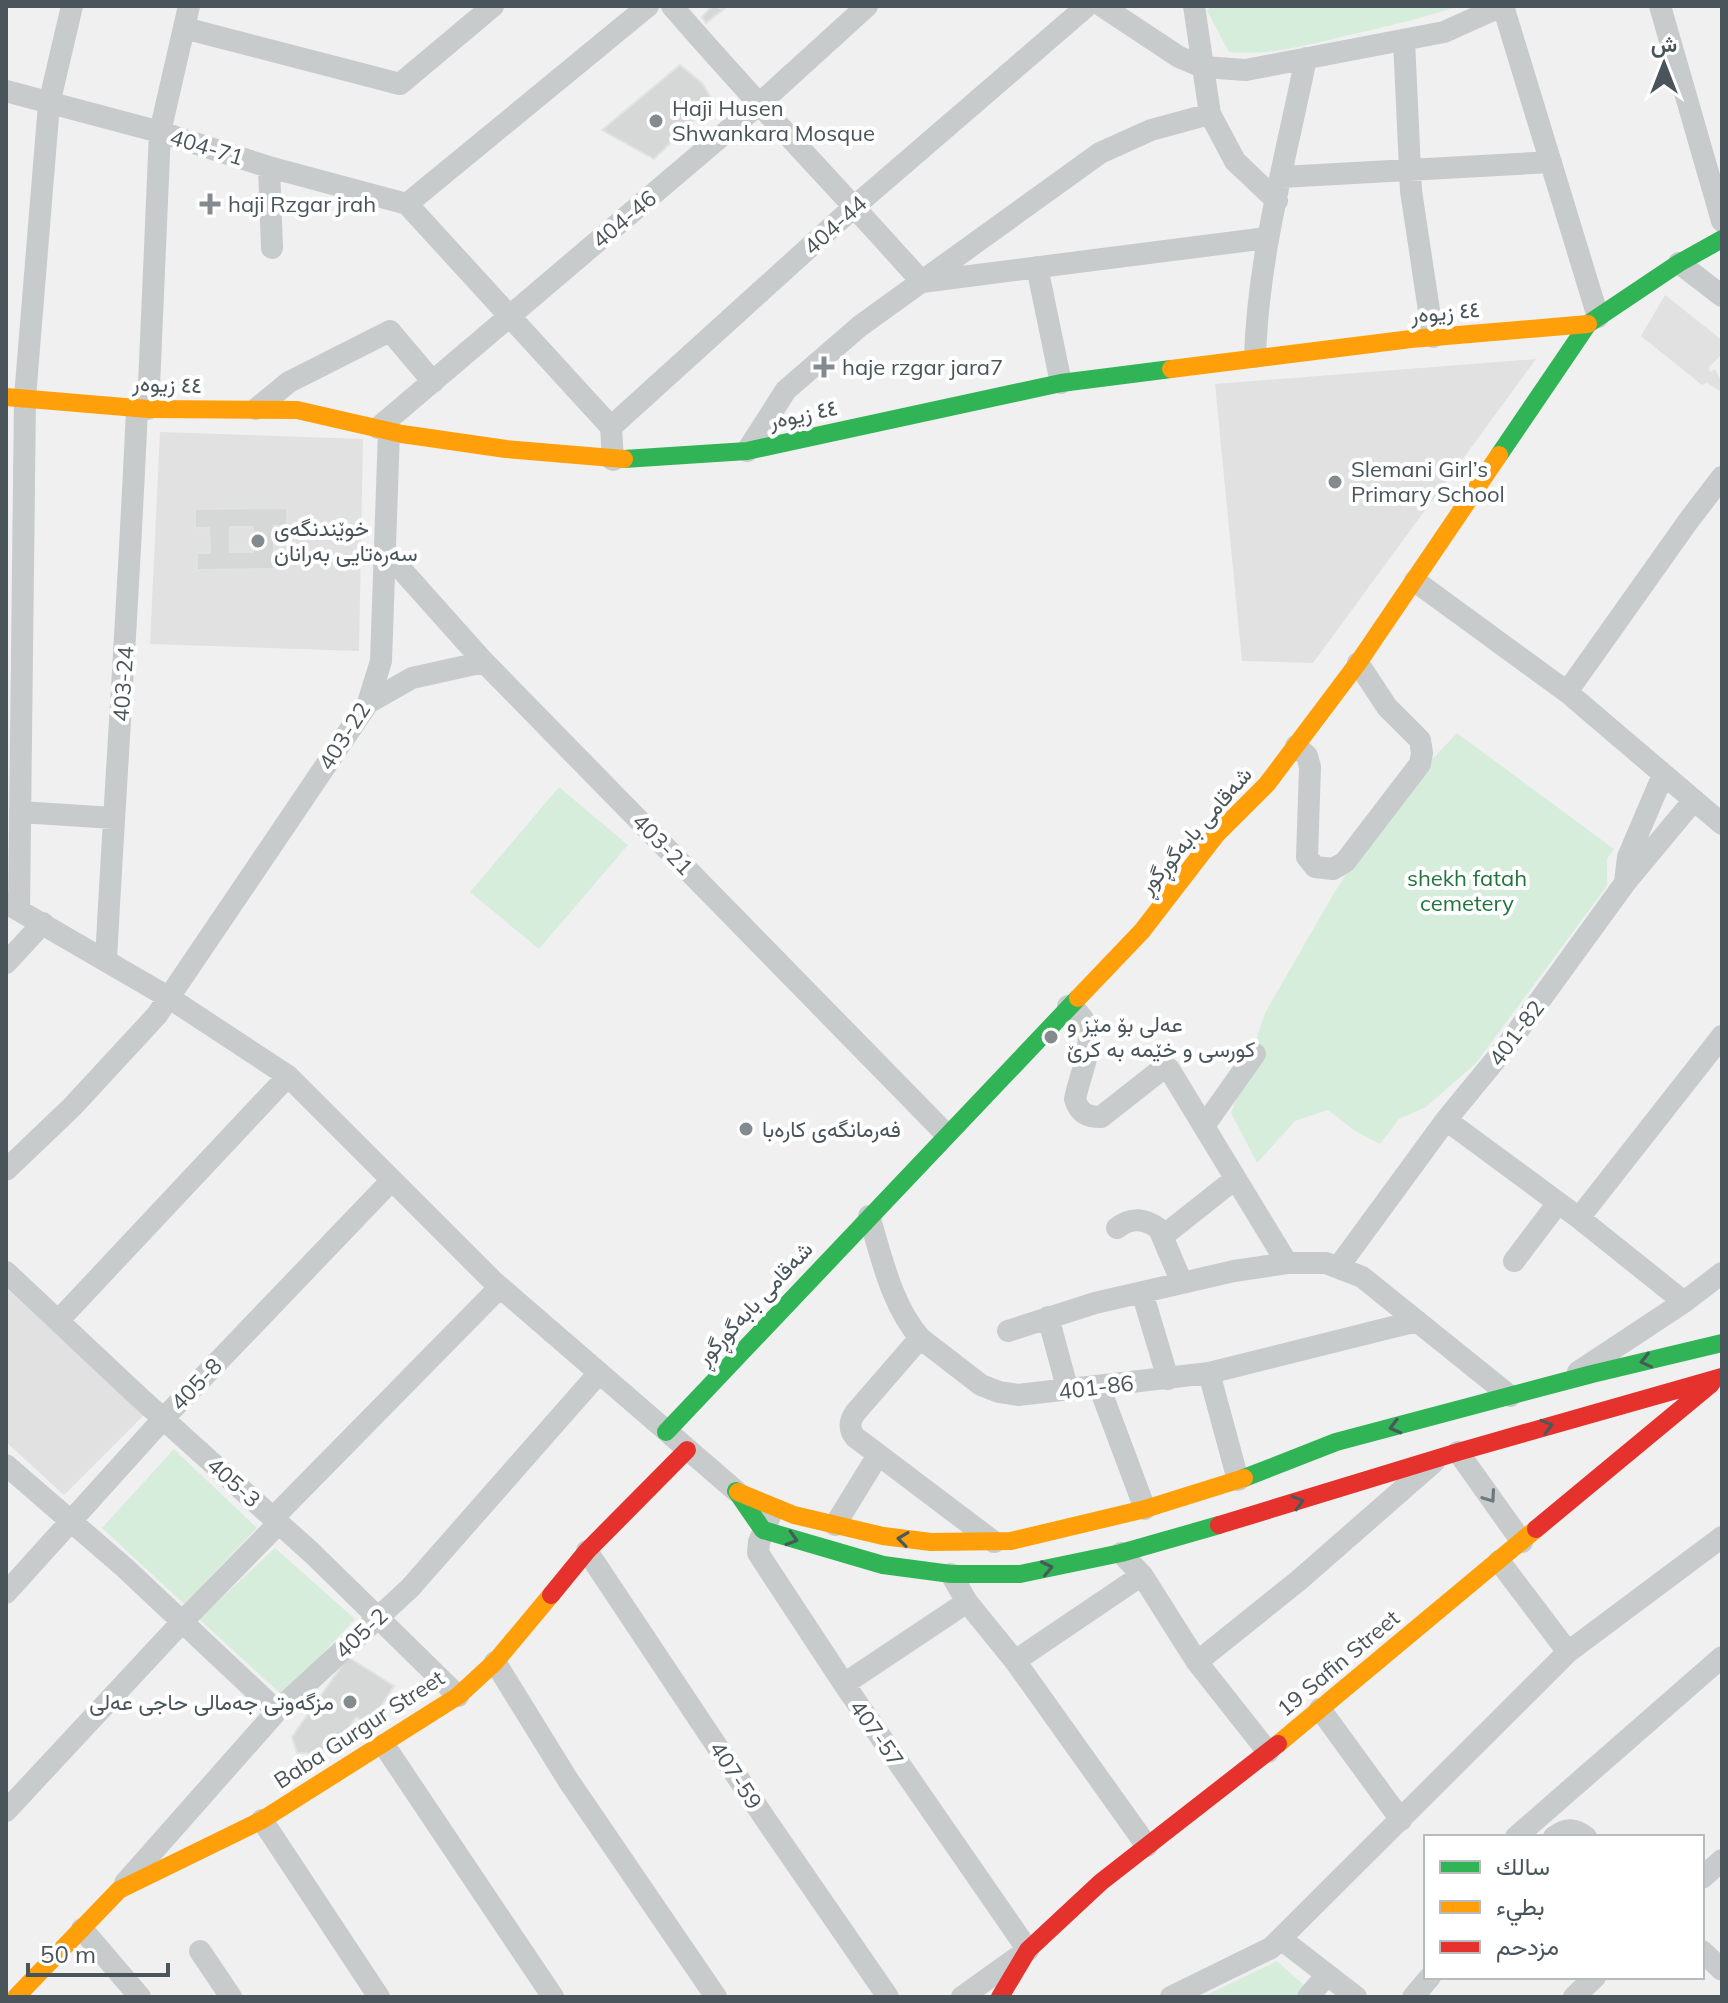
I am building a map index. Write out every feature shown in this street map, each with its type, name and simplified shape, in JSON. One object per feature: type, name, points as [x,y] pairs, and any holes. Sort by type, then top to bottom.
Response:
[{"type":"street","points":[[72,6],[49,104],[16,397],[20,812],[13,906],[168,997],[288,1076],[500,1287],[736,1491],[763,1530],[883,1565],[951,1574],[1020,1574],[1121,1553],[1510,1396],[1722,1343]]},
{"type":"street","points":[[186,17],[400,84],[493,6]]},
{"type":"street","points":[[613,460],[611,427],[407,204],[648,6]]},
{"type":"street","points":[[672,6],[758,105],[855,206],[922,282]]},
{"type":"street","name":"404-46","points":[[384,430],[433,382],[758,105],[867,6]]},
{"type":"street","points":[[1194,6],[1210,114],[1235,161],[1277,201]]},
{"type":"street","points":[[1101,7],[1179,57],[1203,67],[1246,70],[1444,32],[1502,6],[1551,162],[1593,320]]},
{"type":"street","points":[[1660,6],[1722,221]]},
{"type":"street","name":"404-44","points":[[611,427],[855,206],[1101,7]]},
{"type":"street","name":"403-24","points":[[106,959],[160,132],[186,17]]},
{"type":"street","points":[[1404,40],[1410,171],[1433,337]]},
{"type":"street","points":[[1255,357],[1256,314],[1267,238],[1306,58]]},
{"type":"street","name":"404-71","points":[[6,91],[407,204]]},
{"type":"street","points":[[747,451],[786,390],[860,326],[1100,153],[1151,130],[1210,114]]},
{"type":"street","points":[[1282,177],[1551,162]]},
{"type":"street","points":[[269,167],[272,248]]},
{"type":"street","points":[[922,282],[1267,238]]},
{"type":"street","name":"شەقامی بابەگوڕگوڕ","points":[[666,1432],[1142,931],[1216,835],[1267,784],[1358,663],[1593,320],[1679,263],[1712,251],[1722,239]]},
{"type":"street","points":[[1679,263],[1722,296]]},
{"type":"street","points":[[1037,267],[1061,383]]},
{"type":"street","name":"٤٤ زیوەر","points":[[16,397],[142,408],[297,410],[384,430],[506,449],[613,460],[747,451],[1061,383],[1255,357],[1593,320]]},
{"type":"street","points":[[256,409],[289,382],[390,331],[433,382]]},
{"type":"street","name":"403-22","points":[[6,1170],[82,1097],[157,1015],[368,703],[381,661],[384,430]]},
{"type":"street","points":[[1567,692],[1722,477]]},
{"type":"street","name":"403-21","points":[[384,550],[484,662],[946,1134]]},
{"type":"street","points":[[1415,581],[1567,692],[1722,824]]},
{"type":"street","points":[[368,703],[412,678],[484,662]]},
{"type":"street","points":[[1296,746],[1307,756],[1310,767],[1307,857],[1315,867],[1333,869],[1345,862],[1355,850],[1420,764],[1422,753],[1420,740],[1387,707],[1358,663]]},
{"type":"street","points":[[1625,883],[1628,857],[1663,775]]},
{"type":"street","name":"401-82","points":[[1339,1266],[1446,1120],[1506,1047],[1625,883],[1694,800]]},
{"type":"street","points":[[20,812],[113,818]]},
{"type":"street","points":[[6,963],[43,923]]},
{"type":"street","points":[[1068,1006],[1080,1015],[1090,1036],[1075,1099],[1083,1113],[1101,1117],[1162,1069],[1172,1072],[1287,1263]]},
{"type":"street","points":[[1579,1218],[1722,1036]]},
{"type":"street","points":[[1204,1126],[1255,1054]]},
{"type":"street","points":[[58,1321],[288,1076]]},
{"type":"street","points":[[1446,1120],[1579,1218],[1684,1302]]},
{"type":"street","points":[[1163,1236],[1235,1179]]},
{"type":"street","name":"405-8","points":[[6,1593],[163,1419],[391,1181]]},
{"type":"street","points":[[1514,1261],[1558,1203]]},
{"type":"street","name":"401-86","points":[[869,1216],[898,1306],[920,1338],[990,1389],[1018,1395],[1209,1373],[1417,1321]]},
{"type":"street","points":[[1117,1228],[1130,1221],[1145,1220],[1159,1229],[1182,1283]]},
{"type":"street","points":[[1008,1331],[1142,1292],[1287,1263],[1313,1262],[1339,1266],[1362,1277],[1510,1396]]},
{"type":"street","name":"405-3","points":[[6,1272],[276,1520],[458,1696]]},
{"type":"street","points":[[1566,1381],[1722,1273]]},
{"type":"street","points":[[6,1811],[276,1520],[500,1287]]},
{"type":"street","points":[[1142,1292],[1168,1379]]},
{"type":"street","points":[[1048,1317],[1068,1391]]},
{"type":"street","points":[[920,1338],[855,1413],[850,1426],[855,1437],[994,1542]]},
{"type":"street","name":"405-2","points":[[119,1890],[277,1711],[410,1588],[599,1373]]},
{"type":"street","points":[[1209,1373],[1238,1480]]},
{"type":"street","points":[[736,1491],[774,1508],[907,1540],[994,1542],[1145,1509],[1238,1480],[1341,1465],[1448,1456],[1720,1377]]},
{"type":"street","name":"19 Safin Street","points":[[1000,1997],[1028,1950],[1101,1882],[1268,1752],[1720,1377]]},
{"type":"street","points":[[1099,1386],[1145,1509]]},
{"type":"street","name":"Baba Gurgur Street","points":[[16,1997],[119,1890],[262,1820],[458,1696],[495,1662],[587,1551],[687,1450]]},
{"type":"street","points":[[835,1525],[878,1455]]},
{"type":"street","points":[[1448,1456],[1522,1542]]},
{"type":"street","points":[[1197,1662],[1448,1456]]},
{"type":"street","points":[[6,1465],[277,1711]]},
{"type":"street","points":[[763,1530],[774,1508]]},
{"type":"street","name":"407-57","points":[[763,1530],[758,1553],[844,1684],[1028,1950]]},
{"type":"street","points":[[1171,1997],[1271,1948],[1568,1652],[1722,1537]]},
{"type":"street","name":"407-59","points":[[587,1551],[888,1997]]},
{"type":"street","points":[[1121,1553],[1142,1575],[1197,1662],[1268,1752]]},
{"type":"street","points":[[1499,1561],[1568,1652]]},
{"type":"street","points":[[951,1574],[967,1602],[1015,1661],[1147,1846]]},
{"type":"street","points":[[1015,1661],[1142,1575]]},
{"type":"street","points":[[844,1684],[967,1602]]},
{"type":"street","points":[[1518,1835],[1722,1657]]},
{"type":"street","points":[[495,1662],[568,1780],[716,1997]]},
{"type":"street","points":[[1320,1709],[1401,1820]]},
{"type":"street","points":[[384,1745],[553,1997]]},
{"type":"street","points":[[262,1820],[379,1997]]},
{"type":"street","points":[[1557,1835],[1563,1830],[1576,1829],[1584,1835]]},
{"type":"street","points":[[1704,1876],[1722,1860]]},
{"type":"street","points":[[82,1929],[140,1997]]},
{"type":"street","points":[[1281,1939],[1356,1997]]},
{"type":"street","points":[[962,1997],[1028,1950]]},
{"type":"street","points":[[200,1951],[231,1997]]},
{"type":"street","points":[[1704,1953],[1722,1970]]},
{"type":"street","points":[[1308,1997],[1327,1975]]},
{"type":"street","points":[[1413,1997],[1428,1979]]},
{"type":"street","points":[[1574,1997],[1593,1979]]},
{"type":"street","points":[[6,1987],[16,1997]]},
{"type":"shaded area","points":[[1665,295],[1722,340],[1722,354],[1709,367],[1710,372],[1715,369],[1722,382],[1720,391],[1707,383],[1702,385],[1641,336]]},
{"type":"shaded area","name":"Slemani Girl’s Primary School","points":[[1536,359],[1313,663],[1242,661],[1215,384]]},
{"type":"shaded area","name":"خوێندنگەی سەرەتایی بەرانان","points":[[160,432],[363,439],[359,651],[150,644]]},
{"type":"shaded area","points":[[6,1288],[144,1415],[64,1495],[6,1442]]},
{"type":"green space","points":[[1211,6],[1460,6],[1302,46],[1244,53],[1229,52],[1207,11]]},
{"type":"green space","name":"shekh fatah cemetery","points":[[1457,733],[1614,849],[1607,859],[1607,886],[1476,1063],[1426,1107],[1399,1119],[1380,1144],[1355,1131],[1328,1110],[1295,1121],[1257,1163],[1231,1113],[1265,1013],[1334,893],[1393,801]]},
{"type":"green space","points":[[559,787],[628,845],[539,949],[470,892]]},
{"type":"green space","points":[[174,1449],[257,1528],[184,1604],[102,1528]]},
{"type":"green space","points":[[275,1548],[355,1619],[283,1696],[199,1619]]},
{"type":"green space","points":[[1277,1961],[1305,1986],[1295,1997],[1202,1997]]},
{"type":"building","points":[[712,6],[724,9],[706,23],[702,17]]},
{"type":"building","points":[[680,65],[702,83],[713,101],[654,159],[602,130]]},
{"type":"building","points":[[287,508],[287,526],[274,526],[274,553],[286,553],[286,569],[197,570],[197,553],[210,553],[209,528],[195,528],[195,509]],"holes":[[[230,527],[253,527],[253,552],[230,552]]]},
{"type":"building","name":"مزگەوتی جەمالی حاجی عەلی","points":[[348,1657],[394,1686],[369,1725],[356,1717],[337,1746],[315,1757],[297,1753],[292,1737]]},
{"type":"traffic: fast","points":[[1499,455],[1588,324],[1679,263],[1722,239]]},
{"type":"traffic: fast","points":[[624,459],[747,451],[1061,383],[1171,369]]},
{"type":"traffic: fast","points":[[666,1432],[1078,998]]},
{"type":"traffic: fast","points":[[1244,1478],[1336,1442],[1722,1343]]},
{"type":"traffic: fast","points":[[736,1491],[763,1530],[883,1565],[951,1574],[1020,1574],[1121,1553],[1219,1525]]},
{"type":"traffic: slow","points":[[1171,369],[1411,339],[1588,324]]},
{"type":"traffic: slow","points":[[6,397],[148,409],[297,410],[402,434],[506,449],[624,459]]},
{"type":"traffic: slow","points":[[1078,998],[1142,931],[1216,835],[1267,784],[1358,663],[1499,455]]},
{"type":"traffic: slow","points":[[738,1492],[794,1515],[883,1536],[931,1542],[1011,1541],[1145,1509],[1244,1478]]},
{"type":"traffic: slow","points":[[1278,1744],[1536,1529]]},
{"type":"traffic: slow","points":[[16,1997],[119,1890],[262,1820],[458,1696],[495,1662],[551,1595]]},
{"type":"traffic: jam","points":[[1219,1525],[1458,1452],[1722,1377]]},
{"type":"traffic: jam","points":[[1536,1529],[1711,1384]]},
{"type":"traffic: jam","points":[[551,1595],[587,1551],[687,1450]]},
{"type":"traffic: jam","points":[[1000,1997],[1028,1950],[1101,1882],[1278,1744]]},
{"type":"place","name":"Haji Husen Shwankara Mosque","points":[[656,121]]},
{"type":"place","name":"haji Rzgar jrah","points":[[210,204]]},
{"type":"place","name":"haje rzgar jara7","points":[[824,367]]},
{"type":"place","name":"Slemani Girl’s Primary School","points":[[1335,482]]},
{"type":"place","name":"خوێندنگەی سەرەتایی بەرانان","points":[[258,541]]},
{"type":"place","name":"عەلی بۆ مێز و کورسی و خێمە بە کرێ","points":[[1051,1037]]},
{"type":"place","name":"فەرمانگەی کارەبا","points":[[746,1129]]},
{"type":"place","name":"مزگەوتی جەمالی حاجی عەلی","points":[[350,1702]]}]
